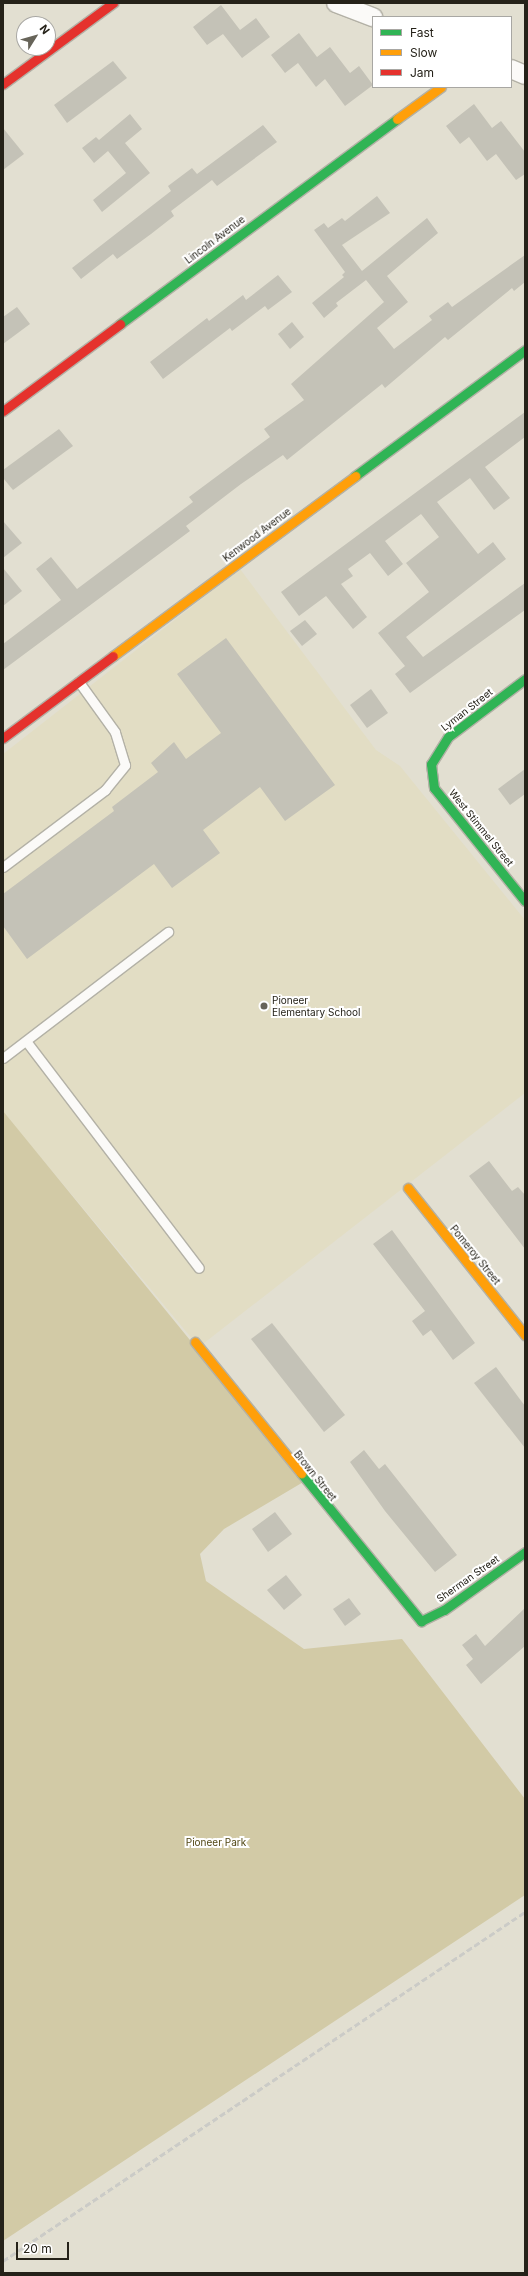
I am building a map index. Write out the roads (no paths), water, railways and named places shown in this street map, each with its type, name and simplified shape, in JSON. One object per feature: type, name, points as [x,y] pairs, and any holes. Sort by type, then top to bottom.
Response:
[{"type":"street","points":[[3,84],[113,3]]},
{"type":"street","points":[[336,3],[372,17]]},
{"type":"street","points":[[512,69],[525,75]]},
{"type":"street","name":"Lincoln Avenue","points":[[3,412],[440,88]]},
{"type":"street","name":"Kenwood Avenue","points":[[3,738],[525,350]]},
{"type":"street","name":"Lyman Street","points":[[431,764],[448,737],[525,679]]},
{"type":"street","name":"West Stimmel Street","points":[[431,764],[434,788],[525,901]]},
{"type":"street","name":"Pomeroy Street","points":[[408,1188],[525,1335]]},
{"type":"street","name":"Brown Street","points":[[195,1342],[421,1621]]},
{"type":"street","name":"Sherman Street","points":[[421,1621],[444,1610],[525,1552]]},
{"type":"lane","points":[[3,867],[105,790],[125,765],[115,732],[79,682]]},
{"type":"lane","points":[[3,1058],[168,932]]},
{"type":"lane","points":[[26,1041],[199,1268]]},
{"type":"railway","points":[[3,2261],[525,1912]]},
{"type":"place","name":"Pioneer Elementary School","points":[[264,1006]]},
{"type":"park label","name":"Pioneer Park","points":[[216,1843]]}]
